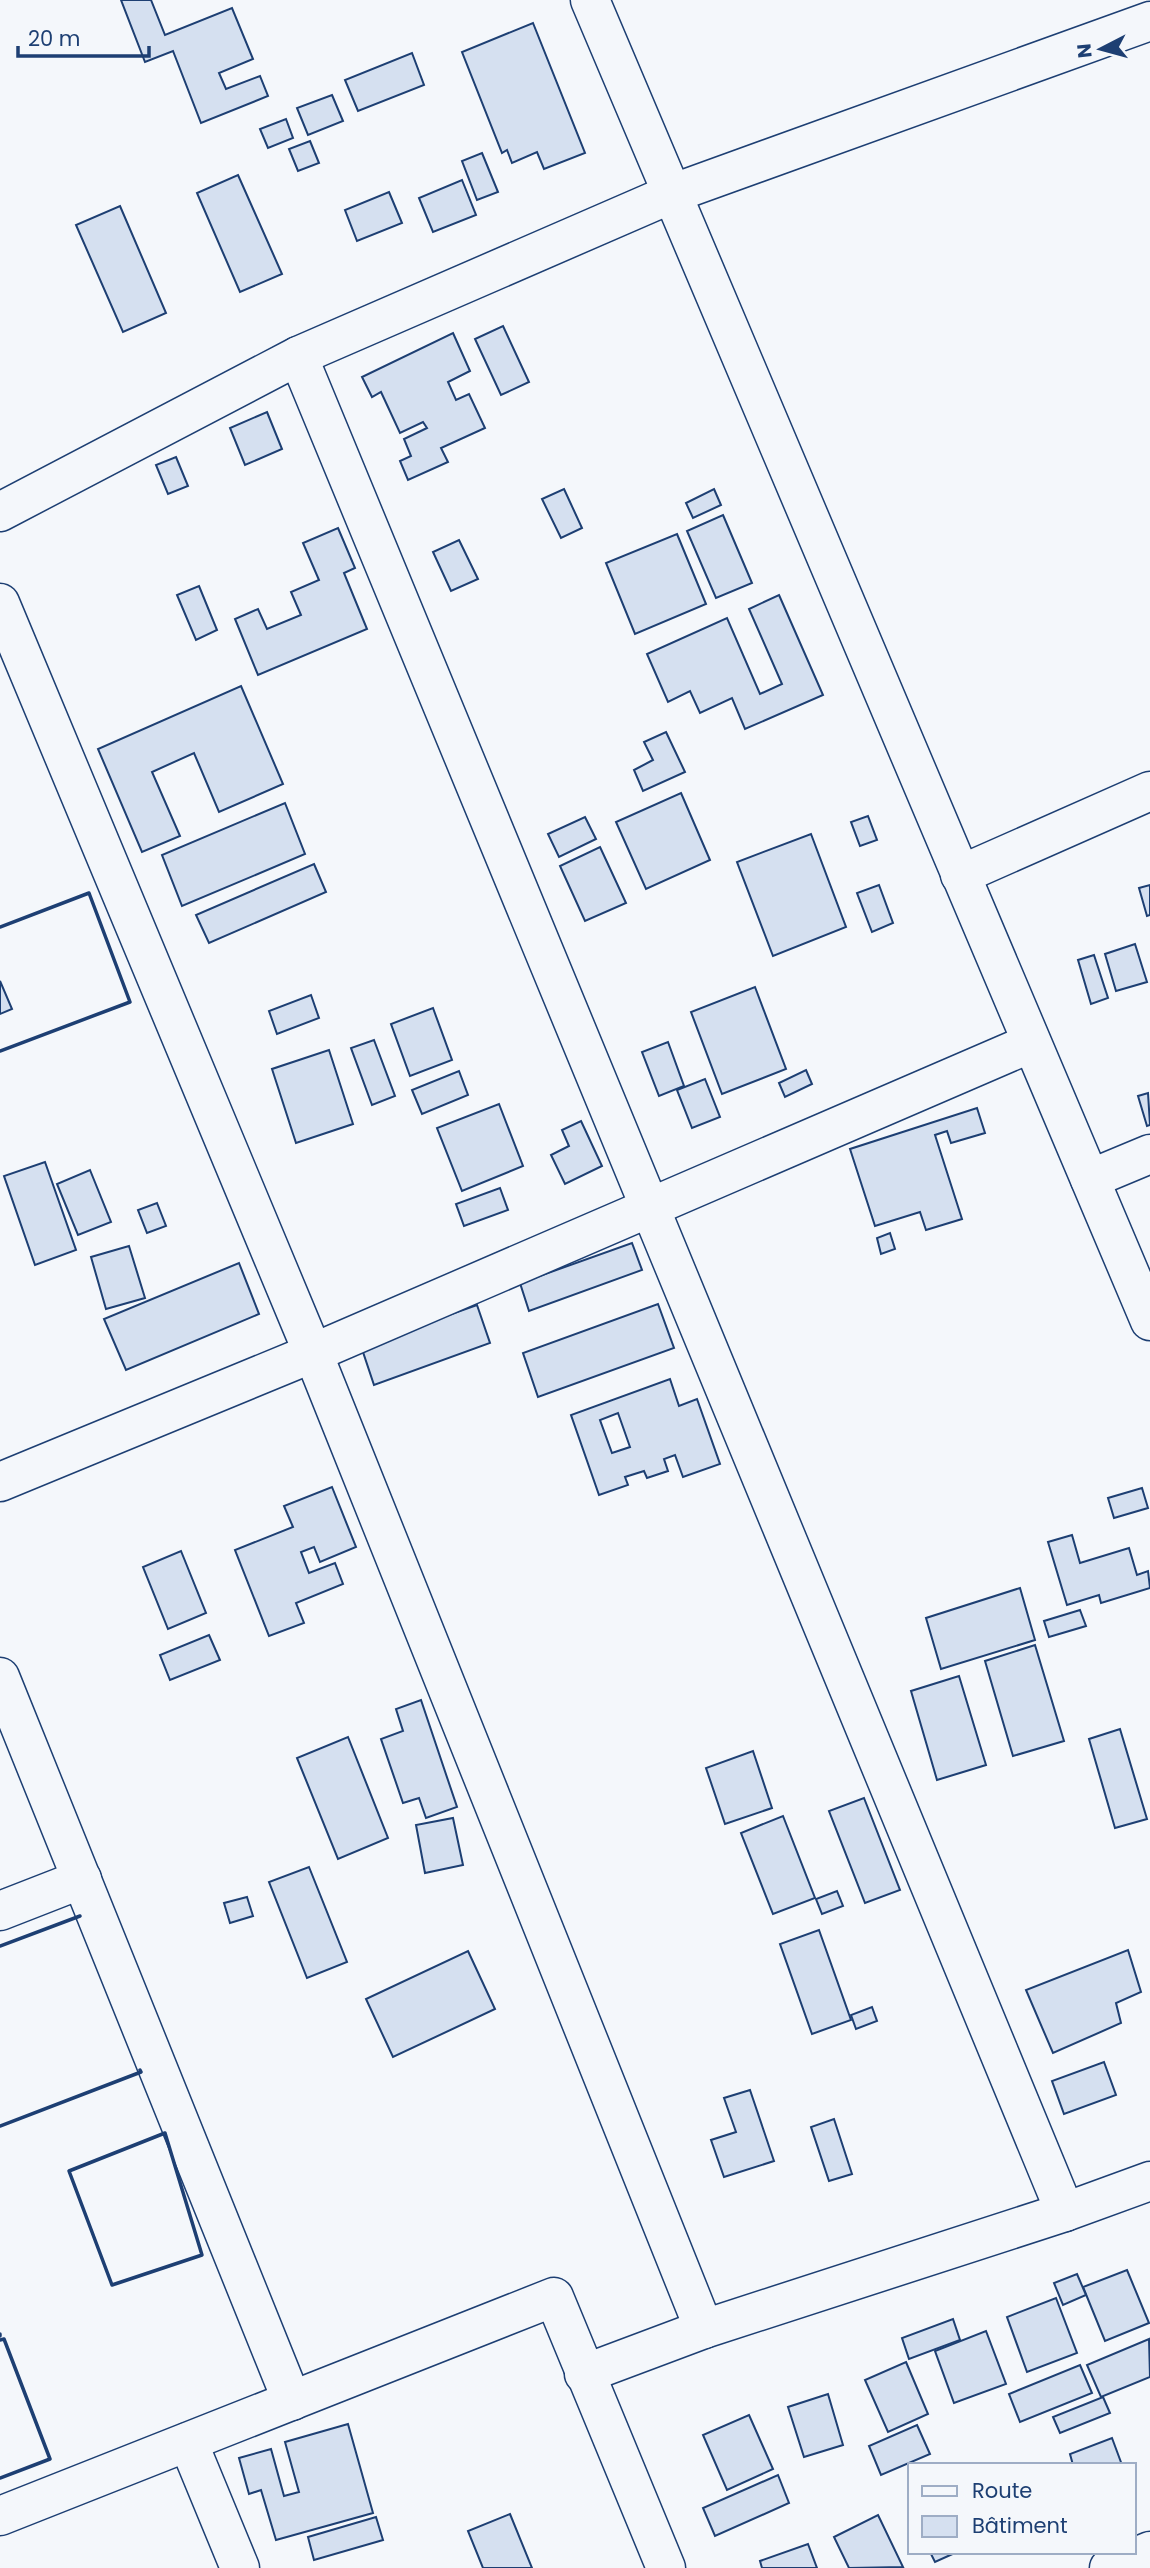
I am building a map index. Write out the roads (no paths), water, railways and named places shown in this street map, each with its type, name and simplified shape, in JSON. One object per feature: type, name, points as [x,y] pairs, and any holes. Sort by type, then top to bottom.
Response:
[{"type":"street","points":[[590,0],[1150,1321]]},
{"type":"street","points":[[0,512],[298,356],[671,194],[1150,21]]},
{"type":"street","points":[[298,356],[1065,2212]]},
{"type":"street","points":[[0,603],[313,1353],[704,2329]]},
{"type":"street","points":[[960,874],[1150,792]]},
{"type":"street","points":[[0,1482],[313,1353],[1031,1043]]},
{"type":"street","points":[[1090,1179],[1150,1154]]},
{"type":"street","points":[[0,1677],[292,2401]]},
{"type":"street","points":[[0,1911],[82,1879]]},
{"type":"street","points":[[584,2374],[704,2329],[1065,2212],[1150,2181]]},
{"type":"street","points":[[0,2516],[554,2297],[666,2568]]},
{"type":"street","points":[[188,2442],[240,2568]]},
{"type":"street","points":[[1109,2568],[1150,2551]]}]
